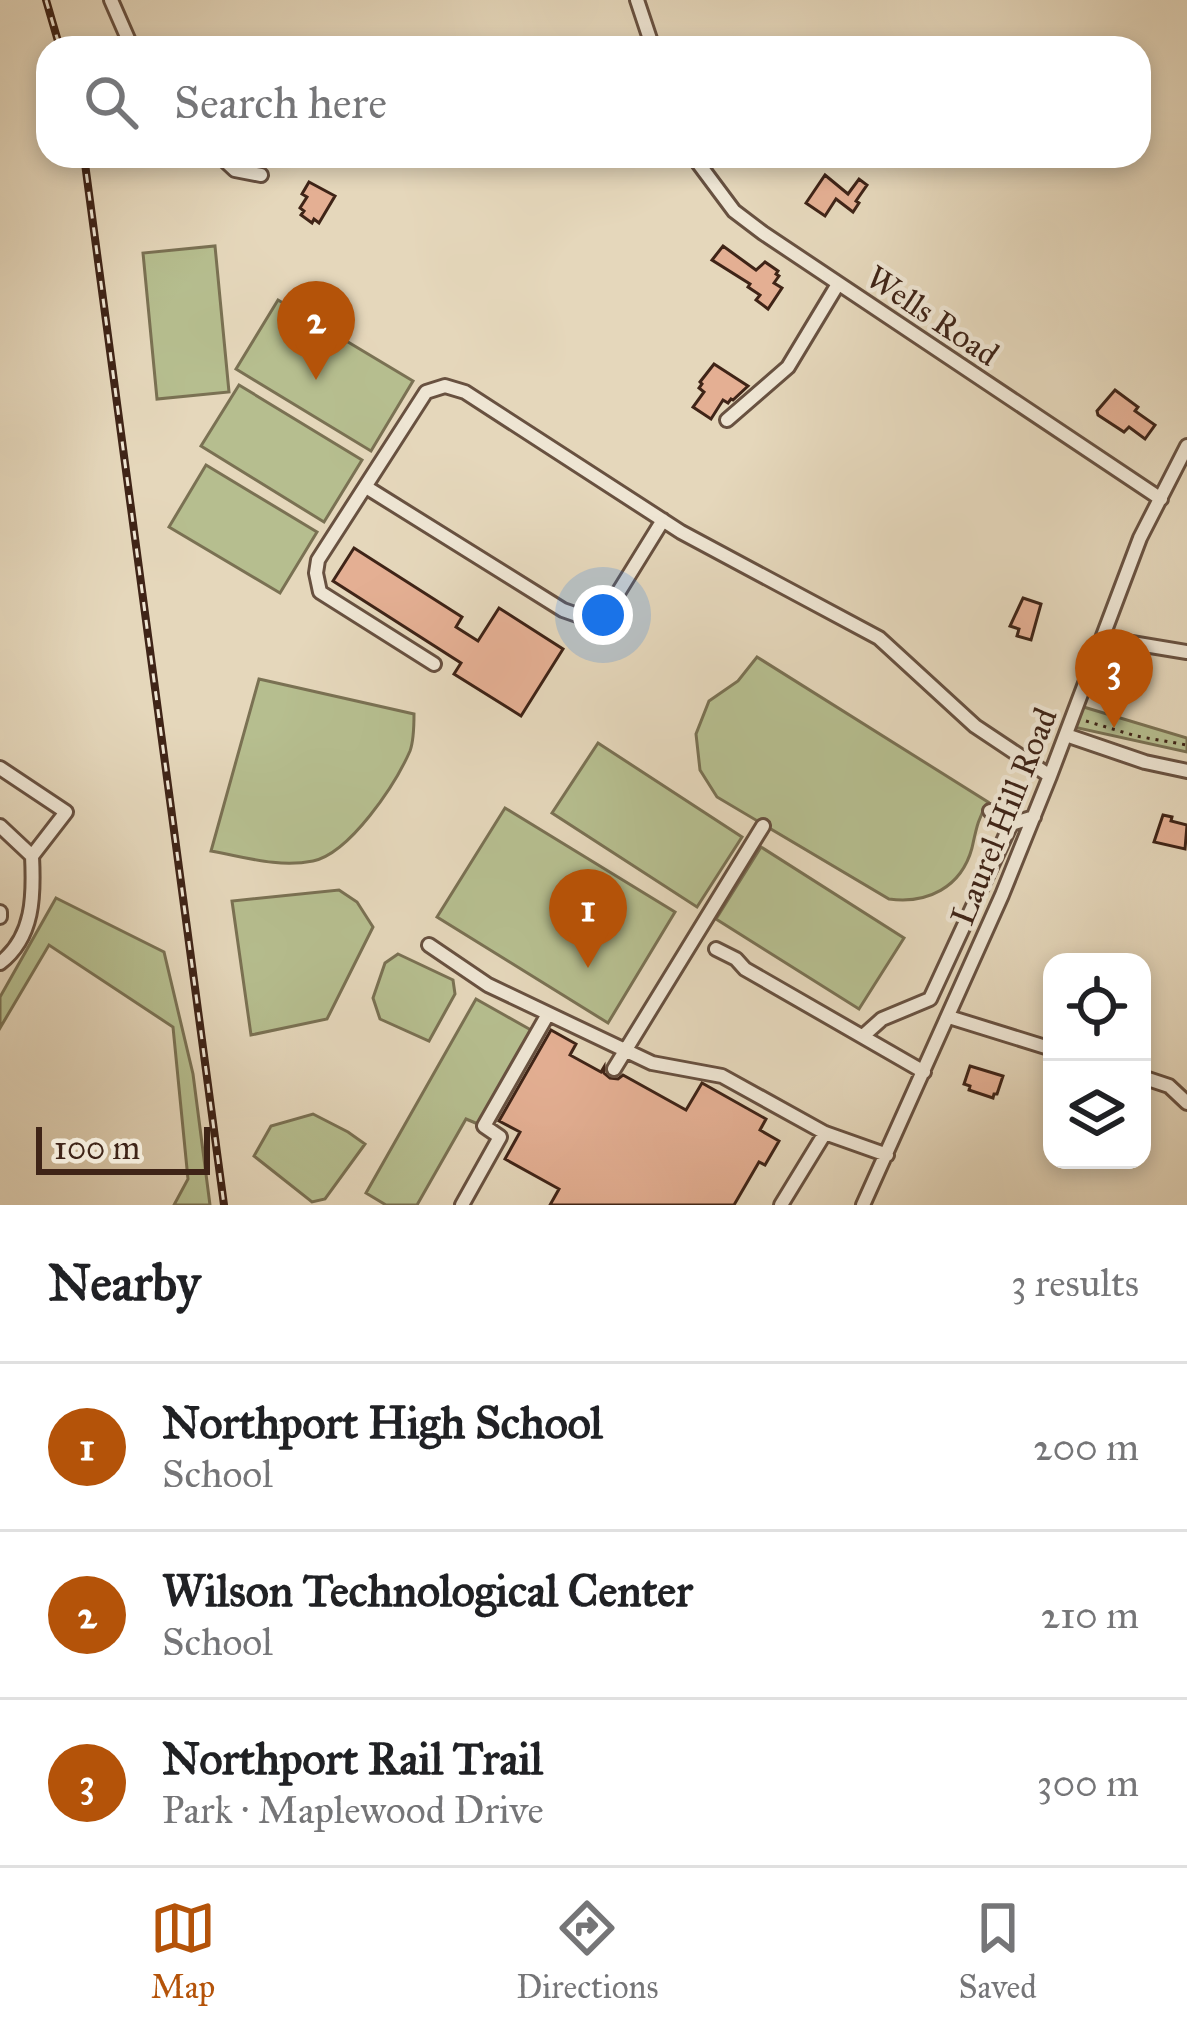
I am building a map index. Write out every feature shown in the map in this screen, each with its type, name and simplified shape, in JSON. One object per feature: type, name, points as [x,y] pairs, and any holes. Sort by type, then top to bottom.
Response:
[{"type":"street","points":[[111,0],[127,36]]},
{"type":"street","points":[[637,0],[649,36]]},
{"type":"street","points":[[233,168],[261,175]]},
{"type":"street","name":"Wells Road","points":[[701,168],[734,211],[1161,499]]},
{"type":"street","points":[[727,420],[788,367],[838,284]]},
{"type":"street","points":[[434,664],[320,592],[316,573],[318,560],[426,392],[445,386],[465,392],[663,520],[879,638],[975,726],[1050,776]]},
{"type":"street","name":"Laurel Hill Road","points":[[863,1205],[1034,817],[1140,538],[1187,446]]},
{"type":"street","points":[[366,487],[563,610],[583,617],[605,614],[663,520]]},
{"type":"street","points":[[1102,638],[1187,652]]},
{"type":"street","points":[[1066,735],[1187,771]]},
{"type":"street","points":[[0,768],[66,812],[32,856],[29,920],[13,953],[1,960]]},
{"type":"street","points":[[990,812],[1011,824],[1034,817]]},
{"type":"street","points":[[863,1036],[882,1019],[930,999],[1011,824]]},
{"type":"street","points":[[0,826],[32,856]]},
{"type":"street","points":[[614,1070],[763,826]]},
{"type":"street","points":[[429,945],[488,985],[652,1063],[722,1076],[825,1133],[886,1155]]},
{"type":"street","points":[[716,949],[925,1072]]},
{"type":"street","points":[[462,1205],[500,1137],[484,1126],[548,1014]]},
{"type":"street","points":[[949,1017],[1043,1046]]},
{"type":"street","points":[[1151,1080],[1169,1086],[1187,1103]]},
{"type":"street","points":[[781,1205],[825,1133]]},
{"type":"path","points":[[1073,717],[1187,745]]},
{"type":"green space","points":[[215,246],[229,392],[157,399],[143,253]]},
{"type":"green space","points":[[278,300],[413,381],[371,451],[236,369]]},
{"type":"green space","points":[[239,385],[362,460],[324,522],[201,446]]},
{"type":"green space","points":[[206,465],[317,532],[280,593],[169,527]]},
{"type":"green space","points":[[757,657],[988,802],[967,862],[951,883],[929,896],[889,899],[717,797],[700,770],[696,734],[709,701],[738,681]]},
{"type":"green space","points":[[259,679],[414,714],[410,751],[382,799],[342,845],[313,861],[274,862],[211,851]]},
{"type":"green space","points":[[1077,705],[1187,738],[1187,752],[1069,726]]},
{"type":"green space","points":[[598,743],[742,837],[697,907],[552,813]]},
{"type":"green space","points":[[505,808],[675,912],[608,1023],[437,917]]},
{"type":"green space","points":[[761,847],[904,938],[859,1009],[716,919]]},
{"type":"green space","points":[[339,890],[357,902],[373,927],[327,1019],[251,1035],[232,901]]},
{"type":"green space","points":[[56,898],[164,952],[193,1074],[210,1205],[174,1205],[188,1179],[173,1027],[49,945],[0,1028],[0,997]]},
{"type":"green space","points":[[398,954],[453,980],[455,994],[429,1041],[380,1019],[373,998],[385,963]]},
{"type":"green space","points":[[476,999],[531,1030],[478,1124],[466,1119],[417,1205],[386,1205],[366,1193]]},
{"type":"green space","points":[[313,1114],[365,1144],[325,1199],[312,1202],[254,1156],[271,1126]]},
{"type":"building","points":[[825,175],[848,194],[859,179],[867,185],[853,212],[836,199],[825,216],[806,203]]},
{"type":"building","points":[[309,182],[335,196],[319,223],[301,215],[307,197],[302,194]]},
{"type":"building","points":[[723,246],[756,270],[765,262],[778,271],[774,283],[782,288],[768,309],[756,300],[760,295],[750,284],[712,260]]},
{"type":"building","points":[[714,364],[748,386],[728,403],[723,400],[711,419],[693,407],[704,392],[700,382]]},
{"type":"building","points":[[1115,390],[1155,425],[1145,439],[1098,415]]},
{"type":"building","points":[[354,548],[462,617],[456,627],[478,641],[499,608],[563,649],[521,716],[454,674],[461,663],[333,581]]},
{"type":"building","points":[[1023,598],[1041,604],[1031,640],[1017,636],[1019,629],[1010,626]]},
{"type":"building","points":[[1163,815],[1187,825],[1185,849],[1154,842]]},
{"type":"building","points":[[551,1030],[576,1044],[570,1055],[601,1072],[604,1067],[610,1078],[623,1075],[686,1110],[702,1083],[766,1119],[760,1130],[779,1141],[765,1165],[759,1162],[734,1205],[550,1205],[559,1189],[505,1159],[520,1132],[499,1121]]},
{"type":"building","points":[[970,1066],[1003,1076],[993,1098],[964,1084]]},
{"type":"railway","points":[[46,0],[56,36]]},
{"type":"railway","points":[[86,168],[224,1205]]},
{"type":"place","name":"Wilson Technological Center","points":[[316,380]]},
{"type":"place","name":"Northport Rail Trail","points":[[1114,728]]},
{"type":"place","name":"Northport High School","points":[[588,968]]}]
